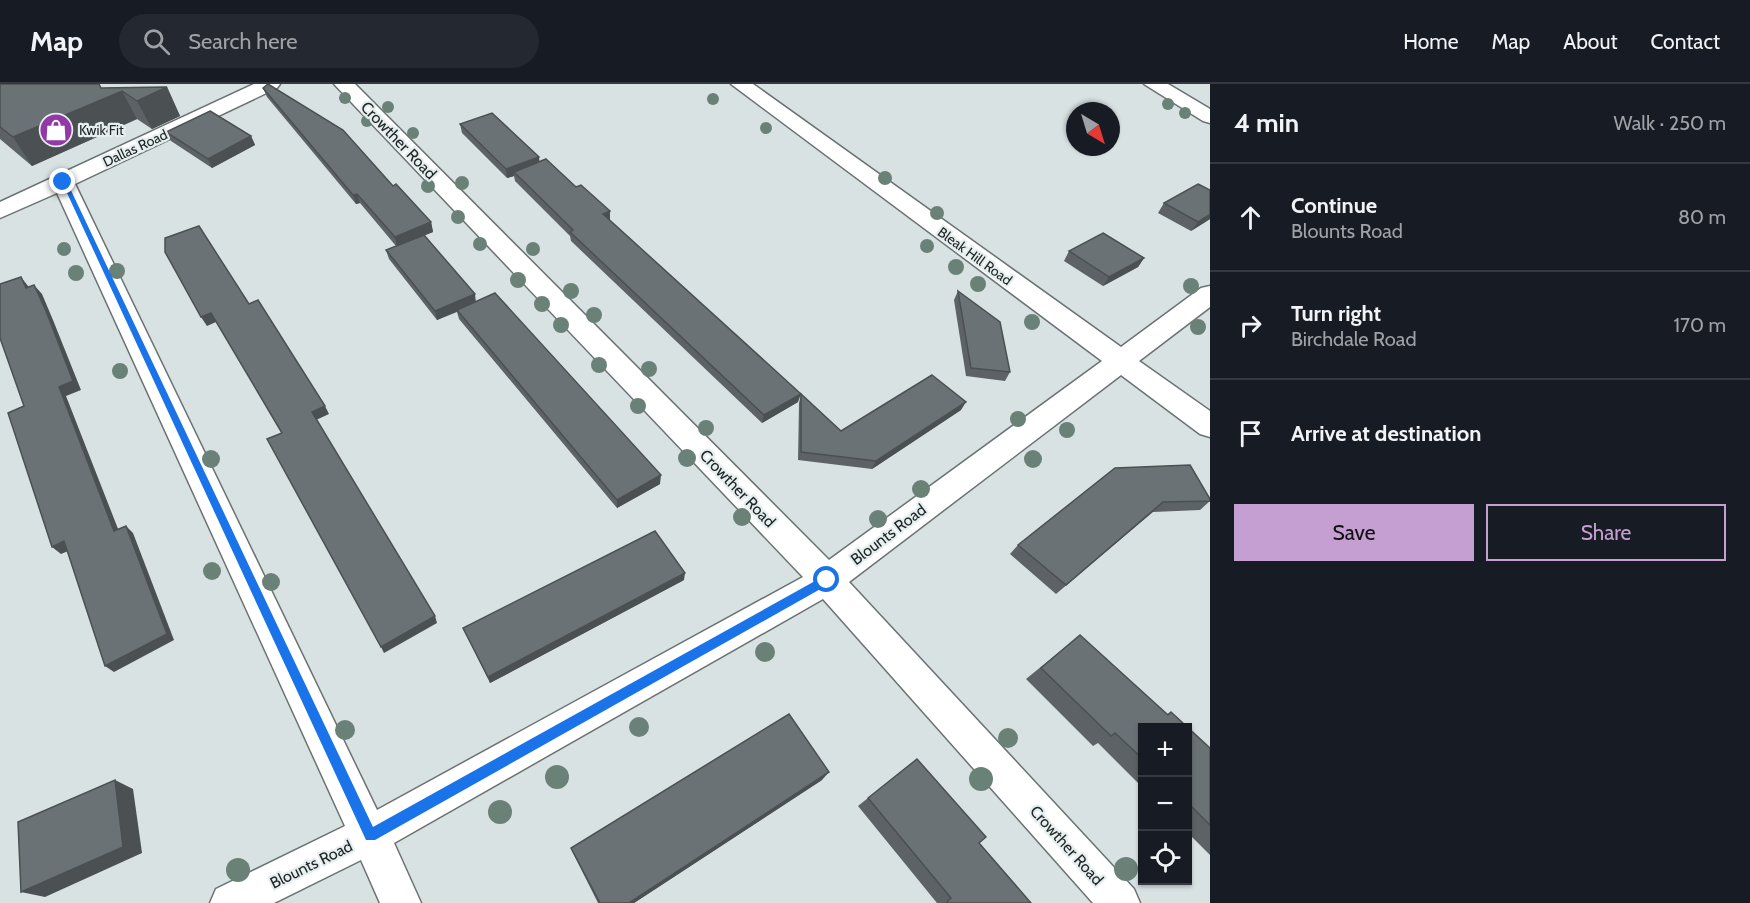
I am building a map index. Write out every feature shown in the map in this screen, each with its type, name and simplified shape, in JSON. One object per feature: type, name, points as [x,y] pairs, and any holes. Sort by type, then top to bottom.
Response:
[{"type":"street","name":"Dallas Road","points":[[0,211],[270,84]]},
{"type":"street","name":"Crowther Road","points":[[344,84],[827,580],[1120,903]]},
{"type":"street","name":"Bleak Hill Road","points":[[741,84],[1210,426]]},
{"type":"street","points":[[1154,84],[1210,117]]},
{"type":"street","points":[[63,182],[401,903]]},
{"type":"street","name":"Blounts Road","points":[[230,903],[370,835],[827,580],[1210,294]]},
{"type":"building","points":[[0,84],[99,84],[101,88],[167,87],[137,101],[122,91],[13,137],[0,127]]},
{"type":"building","points":[[268,84],[343,130],[393,186],[396,184],[431,222],[395,237],[357,194],[353,195],[263,88]]},
{"type":"building","points":[[210,111],[251,136],[208,159],[166,132]]},
{"type":"building","points":[[492,113],[539,157],[506,169],[460,124]]},
{"type":"building","points":[[546,159],[576,187],[581,185],[610,211],[603,214],[801,394],[764,415],[570,232],[573,230],[514,172]]},
{"type":"building","points":[[1198,184],[1210,190],[1210,214],[1198,222],[1164,203]]},
{"type":"building","points":[[199,226],[249,304],[258,300],[325,406],[312,412],[435,616],[381,647],[267,439],[282,433],[211,313],[201,317],[165,252],[165,238]]},
{"type":"building","points":[[1103,233],[1144,258],[1109,277],[1069,251]]},
{"type":"building","points":[[424,235],[475,294],[435,311],[386,250]]},
{"type":"building","points":[[21,277],[26,288],[34,285],[46,311],[73,381],[59,387],[114,531],[126,526],[167,634],[105,666],[64,541],[52,547],[8,413],[24,406],[0,338],[0,284]]},
{"type":"building","points":[[958,291],[1000,322],[1010,372],[971,368]]},
{"type":"building","points":[[495,293],[661,475],[617,500],[457,310]]},
{"type":"building","points":[[932,375],[966,402],[876,461],[801,452],[801,394],[841,431]]},
{"type":"building","points":[[1190,465],[1210,501],[1163,502],[1066,585],[1018,545],[1115,468]]},
{"type":"building","points":[[655,531],[685,573],[488,677],[463,628]]},
{"type":"building","points":[[1080,635],[1168,715],[1171,712],[1183,723],[1138,723],[1138,754],[1115,733],[1111,736],[1041,668]]},
{"type":"building","points":[[789,714],[829,772],[629,903],[600,903],[571,848]]},
{"type":"building","points":[[1192,731],[1210,748],[1210,825],[1192,807]]},
{"type":"building","points":[[917,759],[986,837],[979,843],[1031,903],[946,903],[951,898],[868,798]]},
{"type":"building","points":[[115,780],[123,847],[21,892],[18,822]]},
{"type":"place","name":"Kwik Fit","points":[[56,130]]},
{"type":"route","points":[[63,182],[370,835],[827,580]]}]
